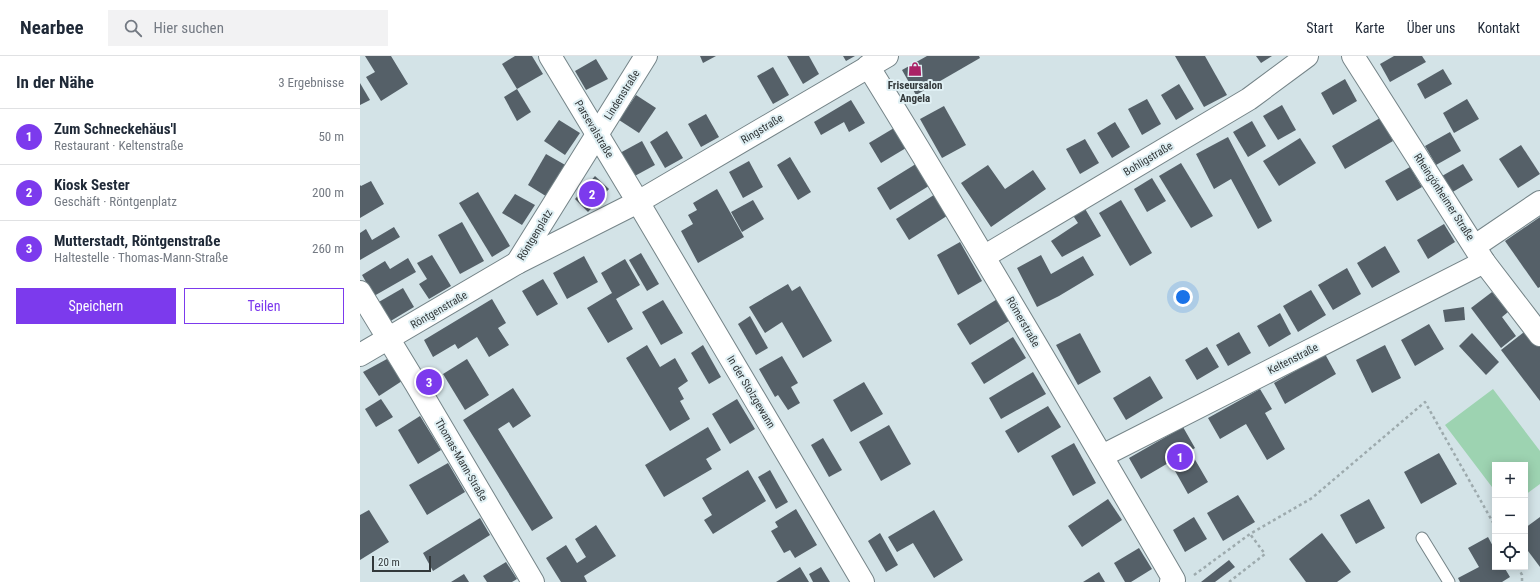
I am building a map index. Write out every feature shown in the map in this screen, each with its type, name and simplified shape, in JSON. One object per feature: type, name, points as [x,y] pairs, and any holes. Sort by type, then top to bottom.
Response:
[{"type":"street","name":"Parsevalstraße","points":[[550,56],[638,202]]},
{"type":"street","name":"Lindenstraße","points":[[597,134],[646,56]]},
{"type":"street","name":"Bohligstraße","points":[[985,256],[1249,99],[1307,56]]},
{"type":"street","name":"Rheingönheimer Straße","points":[[1353,56],[1479,254],[1540,335]]},
{"type":"street","name":"Römerstraße","points":[[878,61],[985,256],[1102,456],[1178,580]]},
{"type":"street","name":"Ringstraße","points":[[638,202],[878,61]]},
{"type":"street","name":"Röntgenplatz","points":[[517,264],[597,134]]},
{"type":"street","name":"Röntgenplatz","points":[[517,264],[638,202]]},
{"type":"street","name":"In der Stolzgewann","points":[[638,202],[863,582]]},
{"type":"street","name":"Keltenstraße","points":[[1102,456],[1479,254],[1540,202]]},
{"type":"street","name":"Röntgenstraße","points":[[360,355],[517,264]]},
{"type":"street","name":"Thomas-Mann-Straße","points":[[360,292],[389,338],[533,582]]},
{"type":"lane","points":[[1422,538],[1449,582]]},
{"type":"path","points":[[1178,580],[1250,534],[1312,498],[1425,402],[1492,521]]},
{"type":"path","points":[[1229,582],[1265,554],[1250,534]]},
{"type":"path","points":[[1520,570],[1522,575],[1522,582]]},
{"type":"green space","points":[[1493,389],[1540,451],[1540,484],[1528,493],[1528,462],[1492,462],[1492,487],[1445,425]]},
{"type":"building","points":[[365,56],[391,56],[408,84],[381,101],[366,77],[375,72]]},
{"type":"building","points":[[515,56],[532,56],[543,74],[517,89],[502,64]]},
{"type":"building","points":[[700,56],[716,56],[703,63]]},
{"type":"building","points":[[787,56],[809,56],[819,74],[803,84]]},
{"type":"building","points":[[843,56],[855,56],[846,61]]},
{"type":"building","points":[[927,56],[979,56],[980,58],[916,95],[902,70]]},
{"type":"building","points":[[1175,56],[1205,56],[1227,95],[1204,107]]},
{"type":"building","points":[[1256,56],[1272,56],[1261,63]]},
{"type":"building","points":[[1394,56],[1422,56],[1426,62],[1390,82],[1380,64]]},
{"type":"building","points":[[596,59],[608,79],[586,90],[575,71]]},
{"type":"building","points":[[773,67],[789,95],[773,104],[757,76]]},
{"type":"building","points":[[1443,69],[1452,84],[1425,99],[1417,84]]},
{"type":"building","points":[[1345,79],[1357,101],[1333,115],[1321,93]]},
{"type":"building","points":[[360,83],[370,100],[360,105]]},
{"type":"building","points":[[1179,84],[1194,109],[1176,120],[1161,95]]},
{"type":"building","points":[[517,89],[531,112],[517,121],[504,97]]},
{"type":"building","points":[[636,95],[656,108],[639,133],[619,120]]},
{"type":"building","points":[[1147,99],[1161,124],[1142,135],[1128,109]]},
{"type":"building","points":[[1467,99],[1479,119],[1454,133],[1443,113]]},
{"type":"building","points":[[851,100],[865,123],[849,132],[844,122],[821,135],[814,122]]},
{"type":"building","points":[[1282,105],[1296,130],[1278,140],[1263,116]]},
{"type":"building","points":[[944,106],[966,145],[942,158],[920,119]]},
{"type":"building","points":[[706,114],[719,137],[701,147],[688,124]]},
{"type":"building","points":[[1380,118],[1393,141],[1345,169],[1332,146]]},
{"type":"building","points":[[559,120],[580,133],[565,155],[544,141]]},
{"type":"building","points":[[1252,121],[1266,146],[1248,157],[1233,132]]},
{"type":"building","points":[[1115,122],[1130,147],[1112,158],[1097,133]]},
{"type":"building","points":[[894,128],[906,148],[881,163],[869,143]]},
{"type":"building","points":[[667,131],[683,158],[665,168],[650,142]]},
{"type":"building","points":[[1450,132],[1461,151],[1436,165],[1425,146]]},
{"type":"building","points":[[1228,137],[1272,221],[1258,229],[1231,179],[1214,189],[1196,154]]},
{"type":"building","points":[[1300,138],[1316,163],[1279,186],[1263,161]]},
{"type":"building","points":[[1085,139],[1099,163],[1080,174],[1066,149]]},
{"type":"building","points":[[642,141],[655,165],[631,178],[618,154]]},
{"type":"building","points":[[1521,145],[1540,174],[1518,188],[1499,159]]},
{"type":"building","points":[[546,154],[567,166],[549,198],[528,185]]},
{"type":"building","points":[[790,157],[811,192],[798,200],[777,165]]},
{"type":"building","points":[[749,161],[763,187],[743,198],[729,172]]},
{"type":"building","points":[[919,162],[932,184],[890,210],[877,188]]},
{"type":"building","points":[[1181,163],[1213,216],[1191,228],[1159,176]]},
{"type":"building","points":[[1463,164],[1473,180],[1451,193],[1442,176]]},
{"type":"building","points":[[988,165],[1005,189],[1033,170],[1046,189],[991,227],[961,183]]},
{"type":"building","points":[[1410,167],[1422,187],[1397,201],[1385,181]]},
{"type":"building","points":[[595,176],[609,189],[588,212],[575,199]]},
{"type":"building","points":[[1152,178],[1166,201],[1147,212],[1134,189]]},
{"type":"building","points":[[371,181],[384,204],[360,218],[360,185],[361,186]]},
{"type":"building","points":[[717,189],[744,237],[698,263],[681,231],[693,224],[688,215],[697,210],[693,203]]},
{"type":"building","points":[[478,192],[510,246],[492,257],[459,203]]},
{"type":"building","points":[[937,193],[950,214],[909,240],[896,219]]},
{"type":"building","points":[[515,194],[535,205],[522,225],[502,213]]},
{"type":"building","points":[[753,200],[764,219],[742,232],[731,212]]},
{"type":"building","points":[[1121,200],[1152,253],[1130,266],[1099,213]]},
{"type":"building","points":[[1084,207],[1101,236],[1062,257],[1051,241],[1078,223],[1072,214]]},
{"type":"building","points":[[1540,217],[1540,287],[1538,288],[1505,241]]},
{"type":"building","points":[[462,222],[484,261],[460,274],[438,235]]},
{"type":"building","points":[[1444,224],[1455,242],[1428,259],[1417,240]]},
{"type":"building","points":[[394,227],[400,237],[360,260],[360,233],[366,229],[372,240]]},
{"type":"building","points":[[960,242],[982,281],[958,295],[937,255]]},
{"type":"building","points":[[1385,246],[1400,272],[1372,288],[1357,263]]},
{"type":"building","points":[[641,253],[659,284],[647,291],[629,260]]},
{"type":"building","points":[[432,255],[451,286],[429,299],[419,284],[427,279],[417,263]]},
{"type":"building","points":[[1041,255],[1051,274],[1083,256],[1094,275],[1037,307],[1017,268]]},
{"type":"building","points":[[584,256],[598,282],[567,299],[553,273]]},
{"type":"building","points":[[408,258],[416,272],[374,296],[362,275],[385,261],[390,269]]},
{"type":"building","points":[[625,259],[640,285],[616,299],[633,329],[608,343],[587,308],[612,293],[601,273]]},
{"type":"building","points":[[1347,268],[1361,294],[1333,310],[1318,285]]},
{"type":"building","points":[[543,279],[558,304],[537,316],[522,291]]},
{"type":"building","points":[[788,284],[792,291],[800,286],[832,341],[803,358],[782,322],[765,333],[749,307]]},
{"type":"building","points":[[403,288],[414,307],[389,322],[377,303]]},
{"type":"building","points":[[1311,290],[1326,315],[1298,332],[1283,306]]},
{"type":"building","points":[[1492,292],[1508,312],[1502,317],[1516,336],[1501,348],[1471,308]]},
{"type":"building","points":[[999,298],[1012,319],[970,345],[957,324]]},
{"type":"building","points":[[492,299],[506,323],[498,328],[509,345],[489,357],[477,337],[458,349],[455,344],[433,357],[424,340]]},
{"type":"building","points":[[663,300],[683,333],[661,345],[642,312]]},
{"type":"building","points":[[1464,307],[1465,320],[1445,322],[1443,310]]},
{"type":"building","points":[[1280,313],[1291,334],[1269,347],[1257,326]]},
{"type":"building","points":[[750,316],[768,348],[756,355],[738,324]]},
{"type":"building","points":[[1429,324],[1444,349],[1415,366],[1401,340]]},
{"type":"building","points":[[1528,329],[1540,346],[1540,401],[1501,350]]},
{"type":"building","points":[[1239,332],[1251,353],[1228,366],[1216,345]]},
{"type":"building","points":[[1080,333],[1101,372],[1078,385],[1056,345]]},
{"type":"building","points":[[1472,333],[1499,362],[1486,375],[1459,346]]},
{"type":"building","points":[[1013,337],[1026,358],[984,384],[971,363]]},
{"type":"building","points":[[647,345],[660,367],[675,358],[688,381],[678,388],[684,399],[680,401],[690,419],[670,431],[626,358]]},
{"type":"building","points":[[703,345],[721,377],[709,384],[691,353]]},
{"type":"building","points":[[1385,345],[1401,378],[1372,393],[1356,360]]},
{"type":"building","points":[[1207,347],[1219,367],[1197,380],[1185,360]]},
{"type":"building","points":[[1325,354],[1336,374],[1285,404],[1274,383]]},
{"type":"building","points":[[782,356],[798,383],[791,387],[800,403],[788,410],[778,395],[775,397],[759,369]]},
{"type":"building","points":[[387,359],[402,381],[379,396],[363,372]]},
{"type":"building","points":[[467,359],[489,395],[465,410],[443,374]]},
{"type":"building","points":[[1033,372],[1046,394],[1001,419],[989,398]]},
{"type":"building","points":[[1150,376],[1163,398],[1126,420],[1113,398]]},
{"type":"building","points":[[864,382],[883,414],[851,432],[833,400]]},
{"type":"building","points":[[513,388],[531,416],[513,428],[509,422],[498,429],[553,518],[532,531],[463,420]]},
{"type":"building","points":[[1260,389],[1272,409],[1265,413],[1285,449],[1267,460],[1246,424],[1220,439],[1208,418]]},
{"type":"building","points":[[381,399],[393,417],[376,427],[365,409]]},
{"type":"building","points":[[737,399],[755,429],[730,444],[712,414]]},
{"type":"building","points":[[1048,406],[1061,427],[1018,453],[1005,431]]},
{"type":"building","points":[[420,416],[441,450],[418,464],[398,430]]},
{"type":"building","points":[[889,425],[911,464],[881,481],[859,442]]},
{"type":"building","points":[[708,427],[721,450],[706,459],[712,469],[664,497],[645,465]]},
{"type":"building","points":[[1183,427],[1195,448],[1190,451],[1208,482],[1188,494],[1170,462],[1141,479],[1129,458]]},
{"type":"building","points":[[823,438],[842,470],[829,477],[811,445]]},
{"type":"building","points":[[1074,443],[1096,483],[1073,496],[1051,456]]},
{"type":"building","points":[[1439,453],[1457,484],[1421,504],[1404,472]]},
{"type":"building","points":[[448,463],[465,492],[427,515],[409,485]]},
{"type":"building","points":[[748,470],[766,501],[713,534],[704,520],[712,515],[702,498]]},
{"type":"building","points":[[770,470],[788,502],[776,509],[758,477]]},
{"type":"building","points":[[1238,495],[1255,522],[1223,541],[1207,513]]},
{"type":"building","points":[[1108,499],[1122,520],[1082,547],[1068,526]]},
{"type":"building","points":[[1369,499],[1385,528],[1356,544],[1340,515]]},
{"type":"building","points":[[796,509],[817,545],[795,558],[790,550],[784,553],[771,531],[778,527],[775,522]]},
{"type":"building","points":[[369,510],[389,542],[360,560],[360,515]]},
{"type":"building","points":[[934,510],[963,560],[934,578],[913,543],[897,552],[888,537]]},
{"type":"building","points":[[1194,517],[1207,539],[1185,552],[1173,530]]},
{"type":"building","points":[[1540,517],[1540,567],[1528,551],[1528,526]]},
{"type":"building","points":[[480,518],[490,535],[433,571],[423,553]]},
{"type":"building","points":[[596,525],[616,556],[584,576],[587,582],[561,582],[546,558],[566,545],[577,563],[586,557],[575,539]]},
{"type":"building","points":[[880,533],[898,565],[886,572],[868,541]]},
{"type":"building","points":[[1322,533],[1351,572],[1337,582],[1306,582],[1289,559]]},
{"type":"building","points":[[1488,537],[1492,544],[1492,570],[1506,570],[1510,577],[1502,582],[1460,582],[1458,578],[1479,567],[1468,548]]},
{"type":"building","points":[[1139,548],[1152,569],[1131,582],[1125,582],[1114,563]]},
{"type":"building","points":[[1229,560],[1235,567],[1215,582],[1201,582]]},
{"type":"building","points":[[506,562],[517,579],[512,582],[487,582],[483,576]]},
{"type":"building","points":[[800,567],[809,582],[776,582]]},
{"type":"building","points":[[821,567],[830,582],[813,582],[809,574]]},
{"type":"building","points":[[1099,572],[1105,582],[1083,582]]},
{"type":"building","points":[[464,574],[469,582],[451,582]]},
{"type":"place","name":"Friseursalon Angela","points":[[915,69]]},
{"type":"place","name":"Kiosk Sester","points":[[592,194]]},
{"type":"place","name":"Mutterstadt, Röntgenstraße","points":[[429,382]]},
{"type":"place","name":"Zum Schneckehäus'l","points":[[1180,457]]}]
